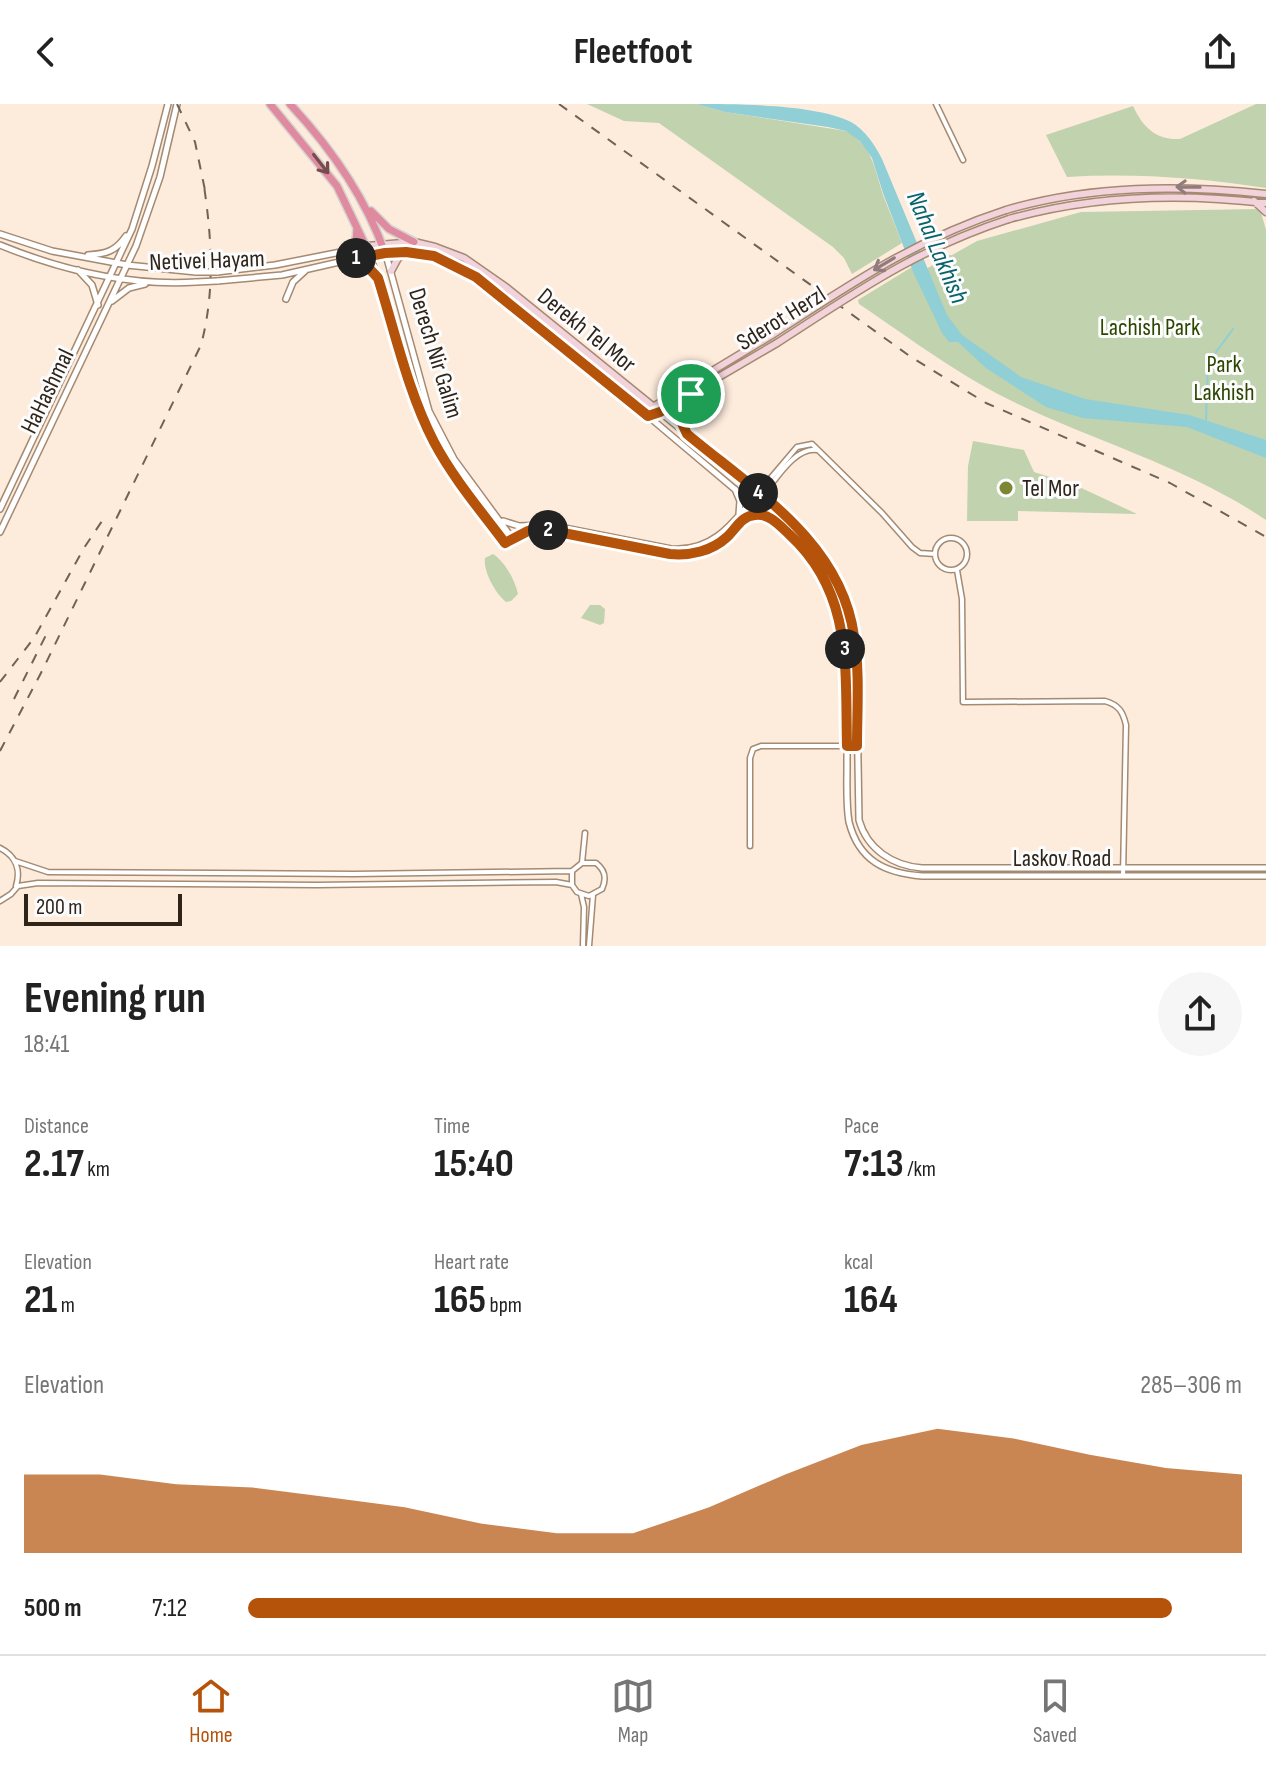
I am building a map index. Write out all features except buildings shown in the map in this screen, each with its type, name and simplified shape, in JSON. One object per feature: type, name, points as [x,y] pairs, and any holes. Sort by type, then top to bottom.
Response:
[{"type":"highway","points":[[270,104],[328,172],[354,218],[370,255]]},
{"type":"highway","points":[[290,104],[339,163],[366,205],[385,253]]},
{"type":"highway","points":[[366,205],[389,229],[414,242]]},
{"type":"highway","points":[[348,251],[358,233],[354,218]]},
{"type":"main road","name":"Sderot Herzl","points":[[652,406],[906,250],[1006,210],[1050,199],[1149,187],[1197,187],[1266,194]]},
{"type":"main road","name":"Sderot Herzl","points":[[648,416],[660,412],[777,343],[911,259],[954,238],[1009,219],[1067,206],[1136,198],[1202,197],[1266,203]]},
{"type":"main road","points":[[1254,201],[1266,212]]},
{"type":"main road","name":"Derekh Tel Mor","points":[[367,246],[414,242],[451,252],[478,266],[660,412]]},
{"type":"main road","points":[[391,271],[398,258],[406,252]]},
{"type":"main road","name":"Derekh Tel Mor","points":[[370,255],[406,252],[434,256],[476,277],[648,416]]},
{"type":"main road","points":[[687,434],[680,419],[691,394]]},
{"type":"main road","points":[[648,416],[652,406]]},
{"type":"street","name":"HaHashmal","points":[[0,509],[132,229],[168,104]]},
{"type":"street","name":"HaHashmal","points":[[0,532],[147,219],[177,104]]},
{"type":"street","points":[[936,104],[963,160]]},
{"type":"street","points":[[72,255],[108,253],[119,246],[132,229]]},
{"type":"street","name":"Netivei Hayam","points":[[0,234],[38,248],[72,255],[127,265],[196,272],[275,265],[367,246]]},
{"type":"street","name":"Netivei Hayam","points":[[0,245],[77,270],[150,282],[263,277],[370,255]]},
{"type":"street","name":"Derech Nir Galim","points":[[370,255],[421,415],[434,443],[503,540],[510,536],[454,459],[429,411],[385,253]]},
{"type":"street","points":[[344,261],[365,264],[378,278]]},
{"type":"street","points":[[77,270],[92,285],[98,305]]},
{"type":"street","points":[[286,299],[293,282],[306,270]]},
{"type":"street","points":[[108,304],[129,288],[150,282]]},
{"type":"street","name":"Derekh Tel Mor","points":[[660,412],[774,506],[828,562],[846,604],[856,646],[858,813],[871,845]]},
{"type":"street","name":"Derekh Tel Mor","points":[[648,416],[771,518],[813,560],[825,579],[836,607],[845,647],[847,814],[853,836],[864,853]]},
{"type":"street","points":[[510,536],[538,528],[685,555],[718,544],[770,483],[801,453],[812,449],[820,450],[912,547],[920,553],[935,554]]},
{"type":"street","points":[[746,483],[770,483]]},
{"type":"street","points":[[770,483],[774,506]]},
{"type":"street","points":[[732,485],[740,501],[740,518]]},
{"type":"street","points":[[498,519],[511,525],[549,525],[677,550],[713,541],[740,518],[758,514],[771,518]]},
{"type":"street","points":[[510,536],[526,525]]},
{"type":"street","points":[[951,538],[960,540],[966,546],[968,555],[965,564],[957,570],[942,568],[935,554],[942,541],[951,538]]},
{"type":"street","points":[[957,570],[962,591],[963,702],[1105,701],[1116,705],[1123,715],[1126,725],[1123,872]]},
{"type":"street","points":[[750,846],[750,758],[753,749],[761,746],[857,746]]},
{"type":"street","points":[[582,863],[585,833]]},
{"type":"street","name":"Laskov Road","points":[[871,845],[891,859],[912,868],[1266,876]]},
{"type":"street","points":[[0,848],[15,861],[48,872],[354,874],[572,871],[582,863],[596,863],[605,875],[602,889],[593,895],[581,894]]},
{"type":"street","name":"Laskov Road","points":[[864,853],[899,874],[1266,868]]},
{"type":"street","points":[[11,894],[18,879],[15,861]]},
{"type":"street","points":[[572,871],[572,885]]},
{"type":"street","points":[[0,901],[18,886],[38,883],[329,885],[556,882],[572,885],[581,894],[585,911],[583,946]]},
{"type":"street","points":[[589,946],[593,895]]},
{"type":"green space","points":[[587,104],[696,104],[725,112],[846,131],[862,143],[871,158],[902,243],[852,274],[844,258],[833,247],[659,123],[624,121]]},
{"type":"green space","points":[[1256,104],[1266,104],[1266,188],[1167,177],[1067,177],[1046,135],[1133,106],[1151,131],[1180,139]]},
{"type":"green space","name":"Lachish Park","points":[[1260,209],[1266,230],[1266,520],[1176,471],[997,393],[917,344],[859,304],[858,300],[912,267],[915,275],[942,260],[941,256],[952,255],[977,241],[1081,212]]},
{"type":"green space","points":[[973,441],[1024,450],[1034,472],[1075,485],[1137,514],[1018,511],[1018,521],[967,521],[968,466]]},
{"type":"green space","points":[[493,554],[515,583],[518,594],[511,601],[506,602],[502,598],[488,575],[485,558]]},
{"type":"green space","points":[[590,605],[600,605],[605,609],[604,623],[600,625],[581,618]]},
{"type":"water","points":[[696,104],[797,108],[851,122],[869,138],[882,159],[947,315],[962,335],[1021,377],[1085,399],[1189,415],[1266,440],[1266,458],[1187,427],[1083,418],[1046,407],[986,368],[958,342],[949,342],[942,333],[914,274],[872,158],[860,141],[846,131],[725,112]]},
{"type":"waterway","points":[[1206,420],[1208,363],[1233,329]]},
{"type":"railway","points":[[177,104],[195,142],[206,195]]},
{"type":"railway","points":[[559,104],[911,357],[986,403],[1170,483],[1266,537]]},
{"type":"railway","points":[[0,751],[201,345],[211,266],[204,186]]},
{"type":"railway","points":[[0,682],[34,638],[106,515]]},
{"type":"railway","points":[[14,699],[48,631]]},
{"type":"place","name":"Tel Mor","points":[[1006,488]]},
{"type":"route","points":[[385,253],[434,256],[476,277],[648,416],[691,394],[680,413],[687,434],[783,514],[828,562],[846,604],[856,646],[857,746],[847,746],[845,647],[840,618],[818,568],[795,540],[771,518],[758,514],[742,520],[718,544],[685,555],[538,528],[505,543],[434,443],[421,415],[378,278],[365,264],[344,261],[385,253]]},
{"type":"water label","name":"Nahal Lakhish","points":[[938,247]]},
{"type":"park label","name":"Park Lakhish","points":[[1224,378]]}]
